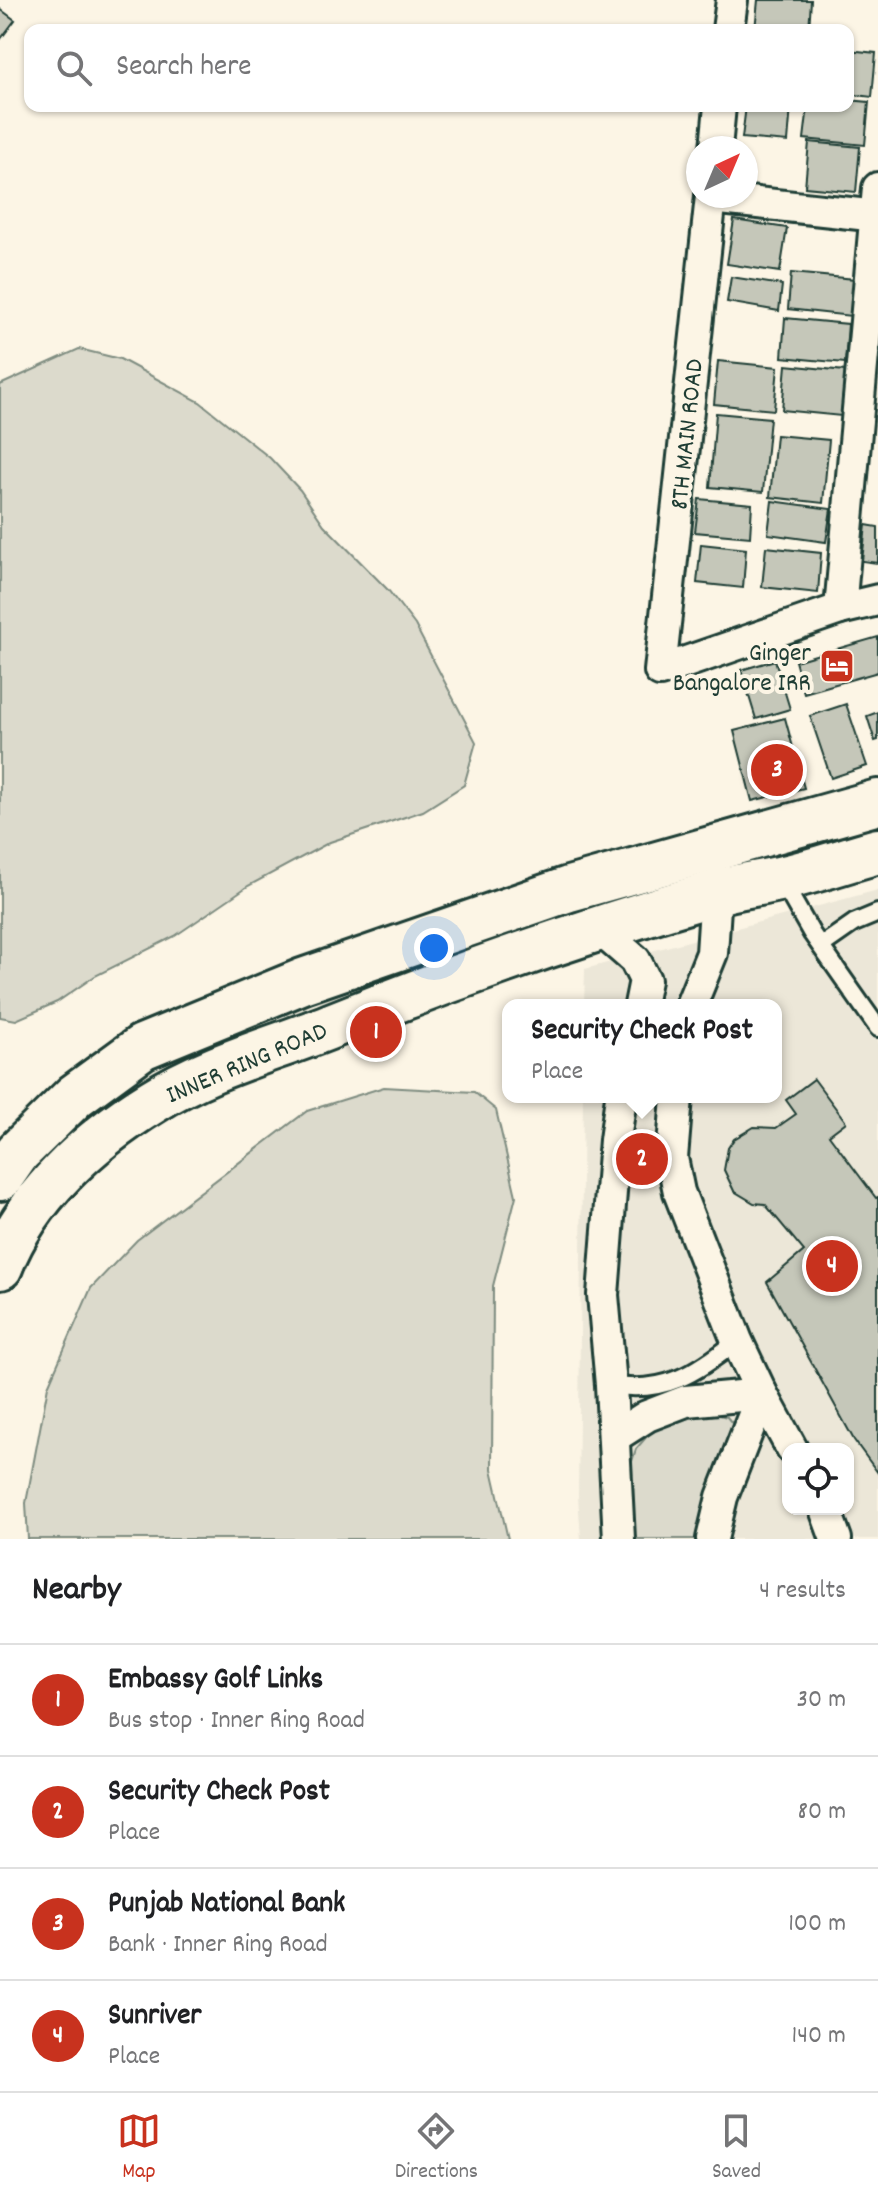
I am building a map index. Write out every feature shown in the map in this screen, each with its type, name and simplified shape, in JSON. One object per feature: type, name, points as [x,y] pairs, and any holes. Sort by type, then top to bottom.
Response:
[{"type":"main road","name":"INNER RING ROAD","points":[[0,1178],[18,1152],[75,1096],[142,1047],[303,981],[569,889],[878,802]]},
{"type":"main road","name":"INNER RING ROAD","points":[[0,1267],[8,1247],[54,1180],[104,1134],[155,1099],[210,1072],[488,965],[598,928],[716,892],[781,879],[878,851]]},
{"type":"street","points":[[729,24],[732,0]]},
{"type":"street","points":[[717,136],[719,112]]},
{"type":"street","points":[[758,200],[877,206],[840,609],[878,600]]},
{"type":"street","name":"8TH MAIN ROAD","points":[[710,208],[660,671],[840,609]]},
{"type":"street","points":[[693,999],[712,953],[716,892]]},
{"type":"street","points":[[598,928],[635,960],[645,980],[641,999]]},
{"type":"street","points":[[619,1539],[603,1295],[620,1103]]},
{"type":"street","points":[[677,1103],[672,1158],[679,1192],[737,1341],[789,1443]]},
{"type":"street","points":[[614,1437],[647,1416],[686,1401],[762,1394]]},
{"type":"street","points":[[712,1539],[722,1497],[762,1394]]},
{"type":"street","points":[[827,1515],[836,1539]]},
{"type":"lane","points":[[781,879],[821,946],[878,1028]]},
{"type":"lane","points":[[821,946],[854,923],[878,913]]},
{"type":"lane","points":[[611,1385],[634,1390],[666,1384],[701,1369],[737,1341]]},
{"type":"shaded area","points":[[79,349],[120,359],[200,402],[270,458],[300,490],[324,525],[388,590],[415,625],[476,742],[464,785],[423,811],[330,842],[248,886],[175,936],[95,976],[57,1002],[16,1020],[0,1017],[0,385]]},
{"type":"shaded area","points":[[878,890],[878,1539],[581,1539],[578,1496],[583,1103],[782,1103],[782,999],[584,999],[585,969]]},
{"type":"shaded area","points":[[384,1087],[474,1092],[496,1110],[516,1196],[493,1286],[492,1469],[508,1539],[28,1539],[26,1503],[48,1386],[91,1288],[137,1240],[307,1111]]},
{"type":"shaded area","points":[[712,1413],[727,1417],[736,1428],[698,1539],[635,1539],[626,1480],[636,1449],[655,1427],[682,1414]]},
{"type":"building","points":[[758,0],[811,0],[809,24],[756,24]]},
{"type":"building","points":[[0,9],[15,20],[0,40]]},
{"type":"building","points":[[854,51],[876,53],[872,97],[854,95]]},
{"type":"building","points":[[854,101],[869,102],[865,145],[804,139],[807,112],[854,112]]},
{"type":"building","points":[[745,112],[790,112],[788,142],[742,136]]},
{"type":"building","points":[[809,142],[860,147],[856,192],[805,187]]},
{"type":"building","points":[[734,220],[787,228],[780,272],[727,264]]},
{"type":"building","points":[[791,273],[855,279],[851,316],[788,309]]},
{"type":"building","points":[[731,277],[782,285],[779,311],[727,302]]},
{"type":"building","points":[[785,318],[848,324],[845,363],[782,357]]},
{"type":"building","points":[[718,361],[778,367],[774,410],[714,404]]},
{"type":"building","points":[[786,365],[845,371],[841,416],[782,410]]},
{"type":"building","points":[[716,413],[770,418],[763,492],[710,487]]},
{"type":"building","points":[[776,435],[829,440],[823,503],[770,497]]},
{"type":"building","points":[[699,499],[752,504],[750,537],[695,532]]},
{"type":"building","points":[[772,501],[831,509],[826,542],[768,534]]},
{"type":"building","points":[[866,525],[878,527],[878,563],[862,561]]},
{"type":"building","points":[[701,544],[746,549],[743,588],[697,583]]},
{"type":"building","points":[[766,547],[821,553],[818,593],[762,587]]},
{"type":"building","name":"Ginger Bangalore IRR","points":[[878,637],[878,672],[804,693],[795,661]]},
{"type":"building","points":[[775,660],[790,709],[756,719],[741,670]]},
{"type":"building","points":[[846,704],[867,766],[831,778],[810,716]]},
{"type":"building","points":[[878,712],[878,740],[875,741],[867,716]]},
{"type":"building","points":[[785,718],[804,788],[752,801],[734,731]]},
{"type":"building","points":[[814,1079],[846,1122],[829,1135],[878,1197],[878,1473],[854,1440],[767,1282],[804,1251],[765,1204],[754,1203],[734,1191],[724,1170],[728,1148],[734,1139],[754,1127],[776,1128],[796,1114],[786,1100]]},
{"type":"building","points":[[633,1140],[655,1143],[653,1177],[628,1176]]},
{"type":"place","name":"Ginger Bangalore IRR","points":[[837,666]]},
{"type":"place","name":"Punjab National Bank","points":[[777,770]]},
{"type":"place","name":"Embassy Golf Links","points":[[376,1032]]},
{"type":"place","name":"Security Check Post","points":[[642,1159]]},
{"type":"place","name":"Sunriver","points":[[832,1266]]}]
